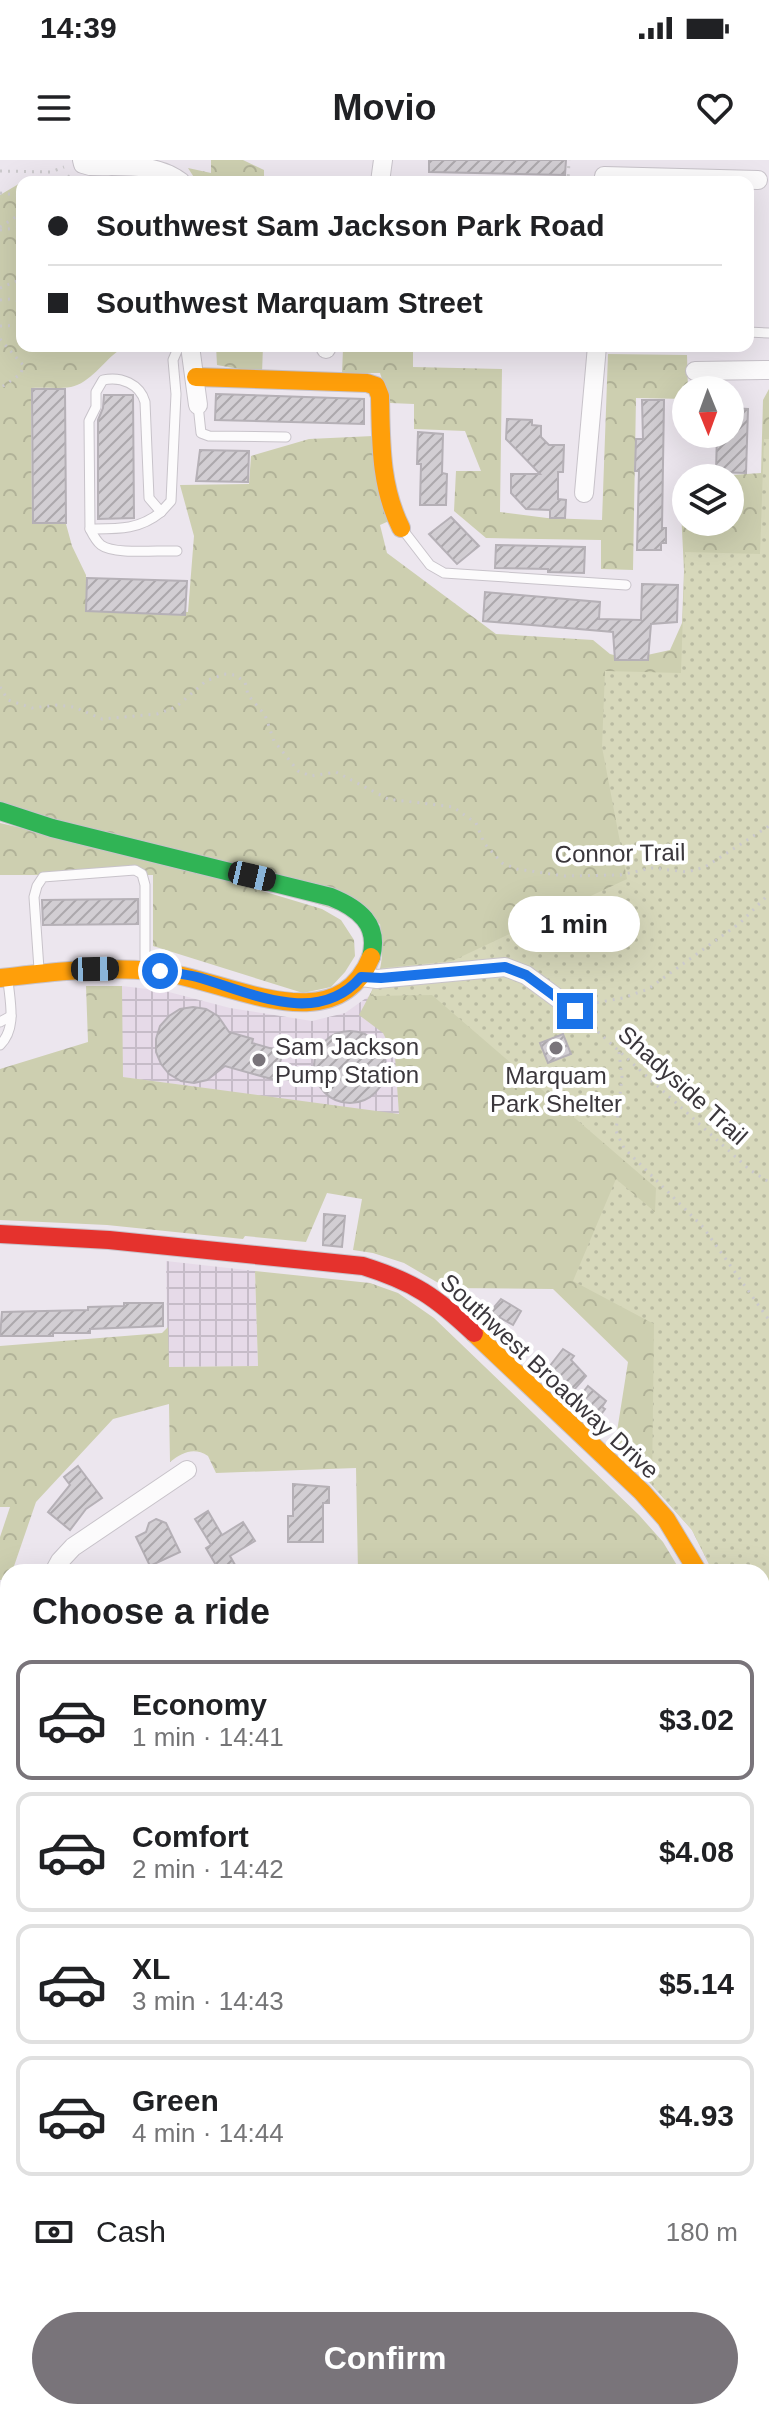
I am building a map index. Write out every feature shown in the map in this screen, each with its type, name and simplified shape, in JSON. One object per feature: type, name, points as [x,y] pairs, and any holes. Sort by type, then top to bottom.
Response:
[{"type":"street","points":[[82,162],[152,168],[173,176]]},
{"type":"street","points":[[603,173],[648,176]]},
{"type":"street","points":[[191,352],[198,405]]},
{"type":"street","points":[[584,493],[596,352]]},
{"type":"street","points":[[695,371],[769,370]]},
{"type":"street","points":[[196,377],[367,383],[376,386],[380,396],[382,470],[391,506],[401,528]]},
{"type":"street","points":[[0,811],[52,828],[283,883],[344,902],[362,914],[373,933],[372,955],[361,977],[347,990],[328,1000],[304,1005],[195,977],[145,970],[101,969],[4,977]]},
{"type":"street","points":[[361,977],[505,967],[526,975],[575,1011]]},
{"type":"street","name":"Southwest Broadway Drive","points":[[0,1234],[109,1240],[322,1261],[363,1266],[412,1283],[442,1303],[480,1337],[642,1492],[673,1528],[693,1564]]},
{"type":"street","points":[[60,1564],[73,1547],[187,1470]]},
{"type":"lane","points":[[90,529],[132,528],[150,521],[171,501],[176,394],[173,360],[176,352]]},
{"type":"lane","points":[[161,512],[149,498],[143,396],[126,381],[109,379],[97,387],[96,407],[89,421],[90,529],[103,547],[114,550],[177,551]]},
{"type":"lane","points":[[198,405],[201,433],[209,436],[286,437]]},
{"type":"lane","points":[[401,528],[430,565],[444,573],[626,585]]},
{"type":"lane","points":[[40,973],[34,897],[43,877],[135,870],[142,874],[145,885],[145,970]]},
{"type":"lane","points":[[0,1045],[9,1036],[11,1016],[4,977]]},
{"type":"lane","points":[[0,1022],[11,1016]]},
{"type":"path","points":[[0,171],[51,172],[60,167]]},
{"type":"path","points":[[0,339],[23,365],[21,374],[0,388]]},
{"type":"path","name":"Connor Trail","points":[[0,687],[8,700],[32,708],[57,705],[74,707],[102,719],[157,714],[176,707],[206,681],[224,674],[235,675],[245,682],[248,695],[265,715],[274,741],[298,771],[311,776],[336,772],[388,799],[453,807],[476,823],[484,843],[502,863],[517,869],[564,876],[620,875],[652,868],[687,872],[705,867],[769,826]]},
{"type":"path","points":[[575,1011],[592,1002],[623,998],[648,989],[740,923],[769,894]]},
{"type":"path","name":"Shadyside Trail","points":[[575,1011],[750,1170],[769,1182]]},
{"type":"path","points":[[619,1052],[622,1077],[616,1131],[624,1148],[703,1227],[769,1320]]},
{"type":"shaded area","points":[[122,986],[165,991],[230,1008],[312,1021],[345,1013],[369,996],[432,995],[399,1115],[122,1077]]},
{"type":"shaded area","points":[[166,1261],[255,1271],[258,1366],[168,1367]]},
{"type":"green space","points":[[211,160],[243,160],[264,170],[264,176],[193,176],[188,168],[211,173]]},
{"type":"green space","points":[[16,186],[16,352],[117,352],[78,385],[31,388],[32,524],[66,524],[72,546],[86,575],[86,609],[188,612],[194,536],[180,485],[249,484],[251,456],[309,439],[373,436],[389,521],[380,525],[387,553],[496,634],[593,640],[610,654],[629,659],[670,650],[682,623],[682,536],[744,536],[744,474],[761,473],[763,400],[769,389],[769,1564],[709,1564],[692,1530],[615,1444],[628,1362],[553,1289],[447,1288],[404,1263],[353,1250],[362,1199],[327,1193],[306,1242],[107,1225],[0,1220],[0,1069],[88,1042],[86,986],[122,986],[123,1077],[399,1114],[395,1057],[383,1033],[359,1015],[379,972],[382,951],[380,924],[0,802],[0,195]]},
{"type":"green space","points":[[216,352],[263,352],[262,373],[217,365]]},
{"type":"green space","points":[[343,352],[413,352],[413,367],[502,369],[500,512],[602,520],[608,354],[687,355],[688,376],[672,376],[672,399],[636,398],[633,570],[601,569],[601,540],[486,538],[454,511],[456,471],[481,471],[465,431],[414,429],[414,404],[390,403],[380,373],[342,373]]},
{"type":"green space","points":[[764,439],[769,439],[769,1564],[709,1564],[692,1530],[652,1485],[654,1324],[573,1281],[616,1179],[655,1212],[656,1188],[432,995],[370,996],[382,968],[452,961],[627,879],[602,747],[605,671],[681,673],[685,552],[760,554]]},
{"type":"green space","points":[[0,823],[163,861],[322,909],[341,920],[354,940],[355,956],[331,987],[303,993],[153,946],[153,875],[0,875]]},
{"type":"green space","points":[[255,1271],[370,1283],[398,1293],[434,1318],[639,1515],[663,1542],[676,1564],[358,1564],[356,1468],[216,1473],[208,1456],[193,1451],[170,1462],[169,1404],[113,1419],[36,1502],[15,1564],[0,1564],[0,1537],[10,1507],[0,1507],[0,1346],[162,1333],[168,1327],[169,1367],[258,1366]]},
{"type":"building","points":[[429,160],[566,160],[565,175],[429,172]]},
{"type":"building","points":[[32,389],[65,389],[66,523],[33,523]]},
{"type":"building","points":[[216,394],[364,399],[364,424],[215,420]]},
{"type":"building","points":[[104,395],[133,395],[134,518],[98,519],[98,420]]},
{"type":"building","points":[[642,400],[664,400],[662,528],[666,528],[666,543],[661,543],[661,550],[637,550],[639,471],[635,471],[636,439],[643,439]]},
{"type":"building","points":[[744,409],[748,409],[746,473],[744,464],[716,464],[717,448],[744,448]]},
{"type":"building","points":[[507,419],[532,420],[532,425],[541,426],[541,437],[549,445],[564,445],[563,472],[558,472],[558,499],[566,500],[565,518],[550,518],[550,510],[526,509],[511,493],[511,474],[540,474],[506,439]]},
{"type":"building","points":[[418,432],[443,434],[442,473],[447,474],[446,505],[420,505]]},
{"type":"building","points":[[200,450],[249,451],[248,482],[196,481]]},
{"type":"building","points":[[451,517],[479,546],[457,564],[429,534]]},
{"type":"building","points":[[496,545],[585,547],[584,573],[495,568]]},
{"type":"building","points":[[87,578],[187,581],[185,615],[86,611]]},
{"type":"building","points":[[642,584],[678,585],[677,622],[651,624],[648,660],[615,660],[613,632],[483,621],[485,592],[600,602],[599,619],[641,620]]},
{"type":"building","points":[[138,899],[138,924],[43,925],[42,900]]},
{"type":"building","points":[[180,1009],[206,1009],[218,1016],[229,1032],[283,1052],[275,1080],[225,1066],[207,1080],[194,1083],[181,1081],[169,1074],[156,1052],[160,1026]]},
{"type":"building","points":[[350,1031],[370,1037],[380,1047],[386,1067],[380,1087],[370,1097],[350,1103],[330,1097],[320,1087],[314,1067],[320,1047],[330,1037]]},
{"type":"building","name":"Marquam Park Shelter","points":[[563,1034],[571,1054],[548,1063],[540,1043]]},
{"type":"building","points":[[324,1214],[345,1216],[342,1247],[323,1245]]},
{"type":"building","points":[[501,1299],[521,1311],[513,1325],[490,1312]]},
{"type":"building","points":[[124,1303],[163,1303],[163,1326],[90,1329],[90,1333],[53,1333],[53,1336],[0,1336],[2,1312],[88,1310],[88,1307],[124,1306]]},
{"type":"building","points":[[563,1349],[574,1356],[571,1360],[586,1376],[574,1390],[546,1371]]},
{"type":"building","points":[[588,1386],[606,1401],[602,1407],[605,1409],[596,1421],[574,1404]]},
{"type":"building","points":[[78,1466],[102,1498],[86,1509],[70,1530],[48,1512],[70,1485],[64,1477]]},
{"type":"building","points":[[293,1484],[329,1487],[329,1503],[323,1503],[323,1542],[288,1542],[288,1516],[293,1516]]},
{"type":"building","points":[[208,1511],[222,1535],[243,1522],[255,1541],[230,1556],[234,1564],[215,1564],[206,1548],[211,1545],[195,1519]]},
{"type":"building","points":[[156,1519],[166,1523],[180,1552],[149,1564],[136,1537],[146,1532],[149,1523]]},
{"type":"traffic: fast","points":[[0,811],[52,828],[331,897],[358,912],[369,926],[373,945],[371,957]]},
{"type":"traffic: slow","points":[[196,377],[367,383],[376,386],[380,396],[385,480],[401,528]]},
{"type":"traffic: slow","points":[[0,978],[96,969],[154,971],[274,1000],[304,1002],[331,998],[354,984],[371,957]]},
{"type":"traffic: slow","points":[[474,1333],[642,1492],[666,1519],[693,1564]]},
{"type":"traffic: jam","points":[[0,1234],[109,1240],[363,1266],[397,1278],[423,1292],[474,1333]]},
{"type":"place","name":"Marquam Park Shelter","points":[[556,1048]]},
{"type":"place","name":"Sam Jackson Pump Station","points":[[259,1060]]},
{"type":"route","points":[[160,971],[304,1005],[328,1000],[347,990],[361,977],[381,978],[499,966],[526,975],[575,1011]]}]
